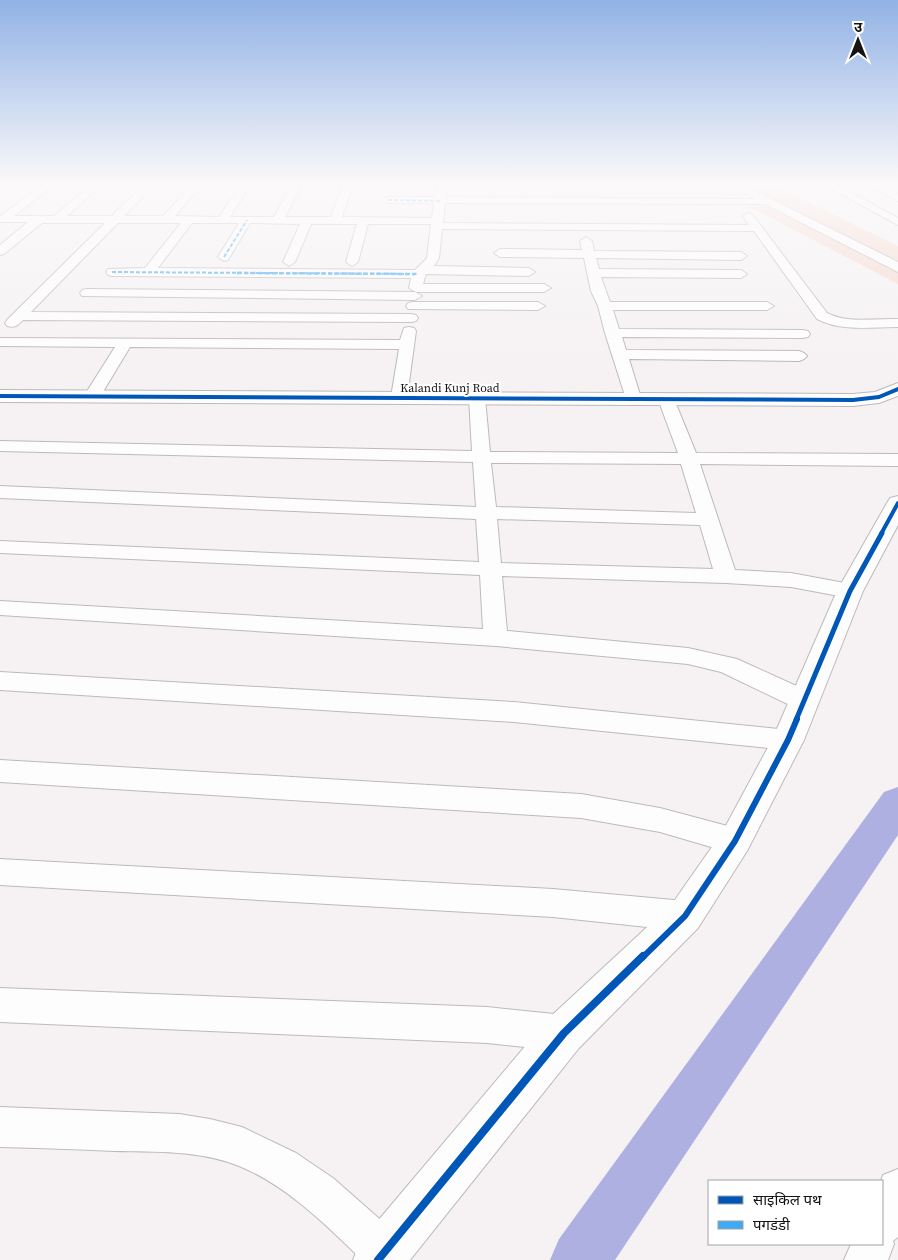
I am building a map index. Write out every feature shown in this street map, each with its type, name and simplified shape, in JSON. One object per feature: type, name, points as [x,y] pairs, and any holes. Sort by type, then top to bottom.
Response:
[{"type":"street","points":[[0,251],[10,243]]},
{"type":"street","points":[[0,335],[91,243]]},
{"type":"street","points":[[149,272],[171,243]]},
{"type":"street","points":[[224,257],[233,243]]},
{"type":"street","points":[[289,262],[297,243]]},
{"type":"street","points":[[352,262],[357,243]]},
{"type":"street","points":[[399,397],[419,272],[430,264],[438,243]]},
{"type":"street","points":[[586,243],[598,291],[605,306],[634,398]]},
{"type":"street","points":[[768,243],[822,316],[828,320],[898,323]]},
{"type":"street","points":[[849,243],[898,268]]},
{"type":"street","points":[[504,245],[589,254],[741,256]]},
{"type":"street","points":[[112,272],[541,272]]},
{"type":"street","points":[[189,316],[216,272]]},
{"type":"street","points":[[594,273],[742,274]]},
{"type":"street","points":[[19,316],[189,316],[414,302],[544,288]]},
{"type":"street","points":[[86,293],[203,294],[538,306]]},
{"type":"street","points":[[605,306],[767,306]]},
{"type":"street","points":[[612,332],[802,334]]},
{"type":"street","points":[[0,342],[407,345]]},
{"type":"street","points":[[92,396],[126,342]]},
{"type":"street","points":[[619,354],[799,356]]},
{"type":"street","name":"Kalandi Kunj Road","points":[[1,397],[853,400],[879,397],[898,389]]},
{"type":"street","points":[[477,398],[496,638]]},
{"type":"street","points":[[666,399],[689,459],[726,576]]},
{"type":"street","points":[[0,446],[482,457],[898,460]]},
{"type":"street","points":[[0,492],[486,513],[708,519]]},
{"type":"street","points":[[0,1127],[176,1132],[216,1139],[243,1148],[279,1167],[323,1195],[382,1256],[564,1034],[685,916],[735,841],[788,740],[850,591],[898,502]]},
{"type":"street","points":[[0,546],[490,569],[726,576],[791,580],[850,591]]},
{"type":"street","points":[[0,608],[496,638],[707,659],[748,673],[805,701]]},
{"type":"street","points":[[0,682],[514,712],[788,740]]},
{"type":"street","points":[[0,771],[581,806],[660,820],[735,841]]},
{"type":"street","points":[[0,872],[553,903],[685,916]]},
{"type":"street","points":[[0,1005],[487,1025],[564,1034]]},
{"type":"street","points":[[883,1224],[898,1190]]},
{"type":"street","points":[[866,1260],[873,1245]]},
{"type":"shaded area","points":[[819,243],[844,243],[898,270],[898,284]]},
{"type":"shaded area","points":[[859,243],[891,243],[898,246],[898,262]]},
{"type":"waterway","points":[[580,1260],[898,803]]},
{"type":"marked path","points":[[224,257],[233,243]]},
{"type":"marked path","points":[[112,272],[418,274]]},
{"type":"cycle path","points":[[0,396],[853,400],[879,397],[898,389]]},
{"type":"cycle path","points":[[378,1260],[564,1033],[685,916],[735,841],[788,740],[850,591],[898,503]]}]
